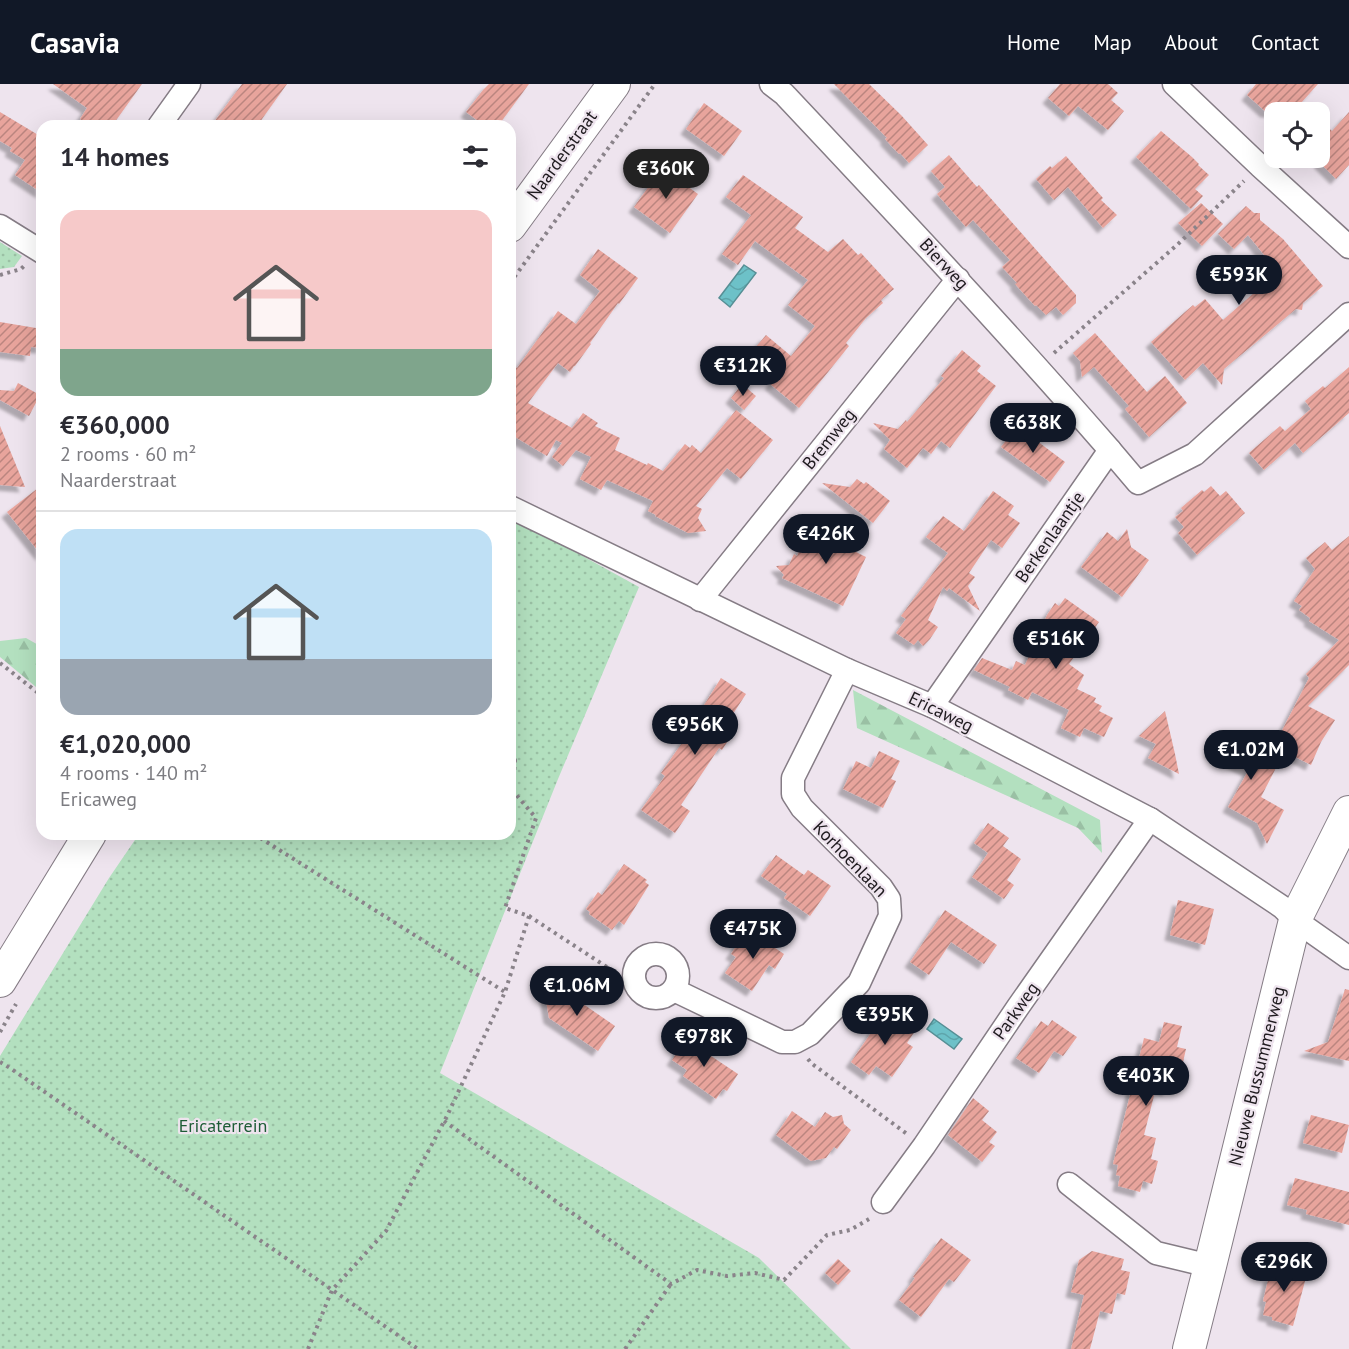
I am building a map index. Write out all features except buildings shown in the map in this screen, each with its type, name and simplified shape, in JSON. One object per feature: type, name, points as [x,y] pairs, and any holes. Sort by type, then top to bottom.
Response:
[{"type":"main road","name":"Naarderstraat","points":[[516,218],[614,84]]},
{"type":"main road","name":"Nieuwe Bussummerweg","points":[[1189,1349],[1295,920],[1349,812]]},
{"type":"main road","points":[[0,981],[86,840]]},
{"type":"street","points":[[163,120],[189,84]]},
{"type":"street","name":"Bierweg","points":[[771,84],[784,94],[958,279],[1110,450]]},
{"type":"street","points":[[1174,84],[1349,247]]},
{"type":"street","points":[[0,226],[36,248]]},
{"type":"street","name":"Bremweg","points":[[700,600],[958,279]]},
{"type":"street","points":[[1110,450],[1138,483],[1195,454],[1349,314]]},
{"type":"street","name":"Berkenlaantje","points":[[932,706],[1110,450]]},
{"type":"street","name":"Ericaweg","points":[[516,510],[847,670],[932,706],[1150,819],[1282,907],[1295,920],[1349,958]]},
{"type":"street","name":"Korhoenlaan","points":[[795,1042],[810,1034],[859,983],[890,916],[889,899],[881,887],[802,808],[793,794],[793,778],[847,670]]},
{"type":"street","name":"Parkweg","points":[[883,1202],[1150,819]]},
{"type":"street","points":[[658,953],[670,957],[677,966],[679,979],[674,990],[665,997],[654,999],[643,995],[636,987],[633,975],[641,959],[646,955],[658,953]]},
{"type":"street","points":[[674,990],[782,1042],[795,1042]]},
{"type":"street","points":[[1069,1185],[1156,1253],[1210,1266]]},
{"type":"path","name":"Naarderstraat","points":[[516,275],[655,84]]},
{"type":"path","points":[[1038,367],[1177,245],[1260,166]]},
{"type":"path","points":[[0,663],[36,691]]},
{"type":"path","points":[[516,795],[536,818],[505,908],[529,916],[620,975],[633,975]]},
{"type":"path","points":[[264,840],[505,992]]},
{"type":"path","points":[[308,1349],[332,1290],[386,1231],[444,1121],[505,992],[529,916]]},
{"type":"path","points":[[795,1042],[811,1063],[924,1146]]},
{"type":"path","points":[[0,1062],[418,1349]]},
{"type":"path","points":[[444,1121],[671,1284]]},
{"type":"path","points":[[625,1349],[671,1284],[698,1270],[727,1276],[755,1273],[784,1280],[826,1235],[850,1230],[864,1223],[872,1217],[883,1202]]},
{"type":"green space","points":[[0,242],[22,256],[14,267],[0,269]]},
{"type":"green space","name":"Ericaterrein","points":[[516,519],[639,587],[558,779],[440,1073],[759,1258],[851,1349],[0,1349],[0,1056],[109,878],[135,840],[516,840]]},
{"type":"green space","points":[[26,638],[36,644],[36,687],[0,657],[0,641]]},
{"type":"green space","points":[[853,690],[1100,820],[1102,853],[1078,828],[857,728]]},
{"type":"water","points":[[744,265],[756,273],[730,307],[719,298]]},
{"type":"water","points":[[934,1019],[962,1039],[954,1049],[927,1029]]}]
